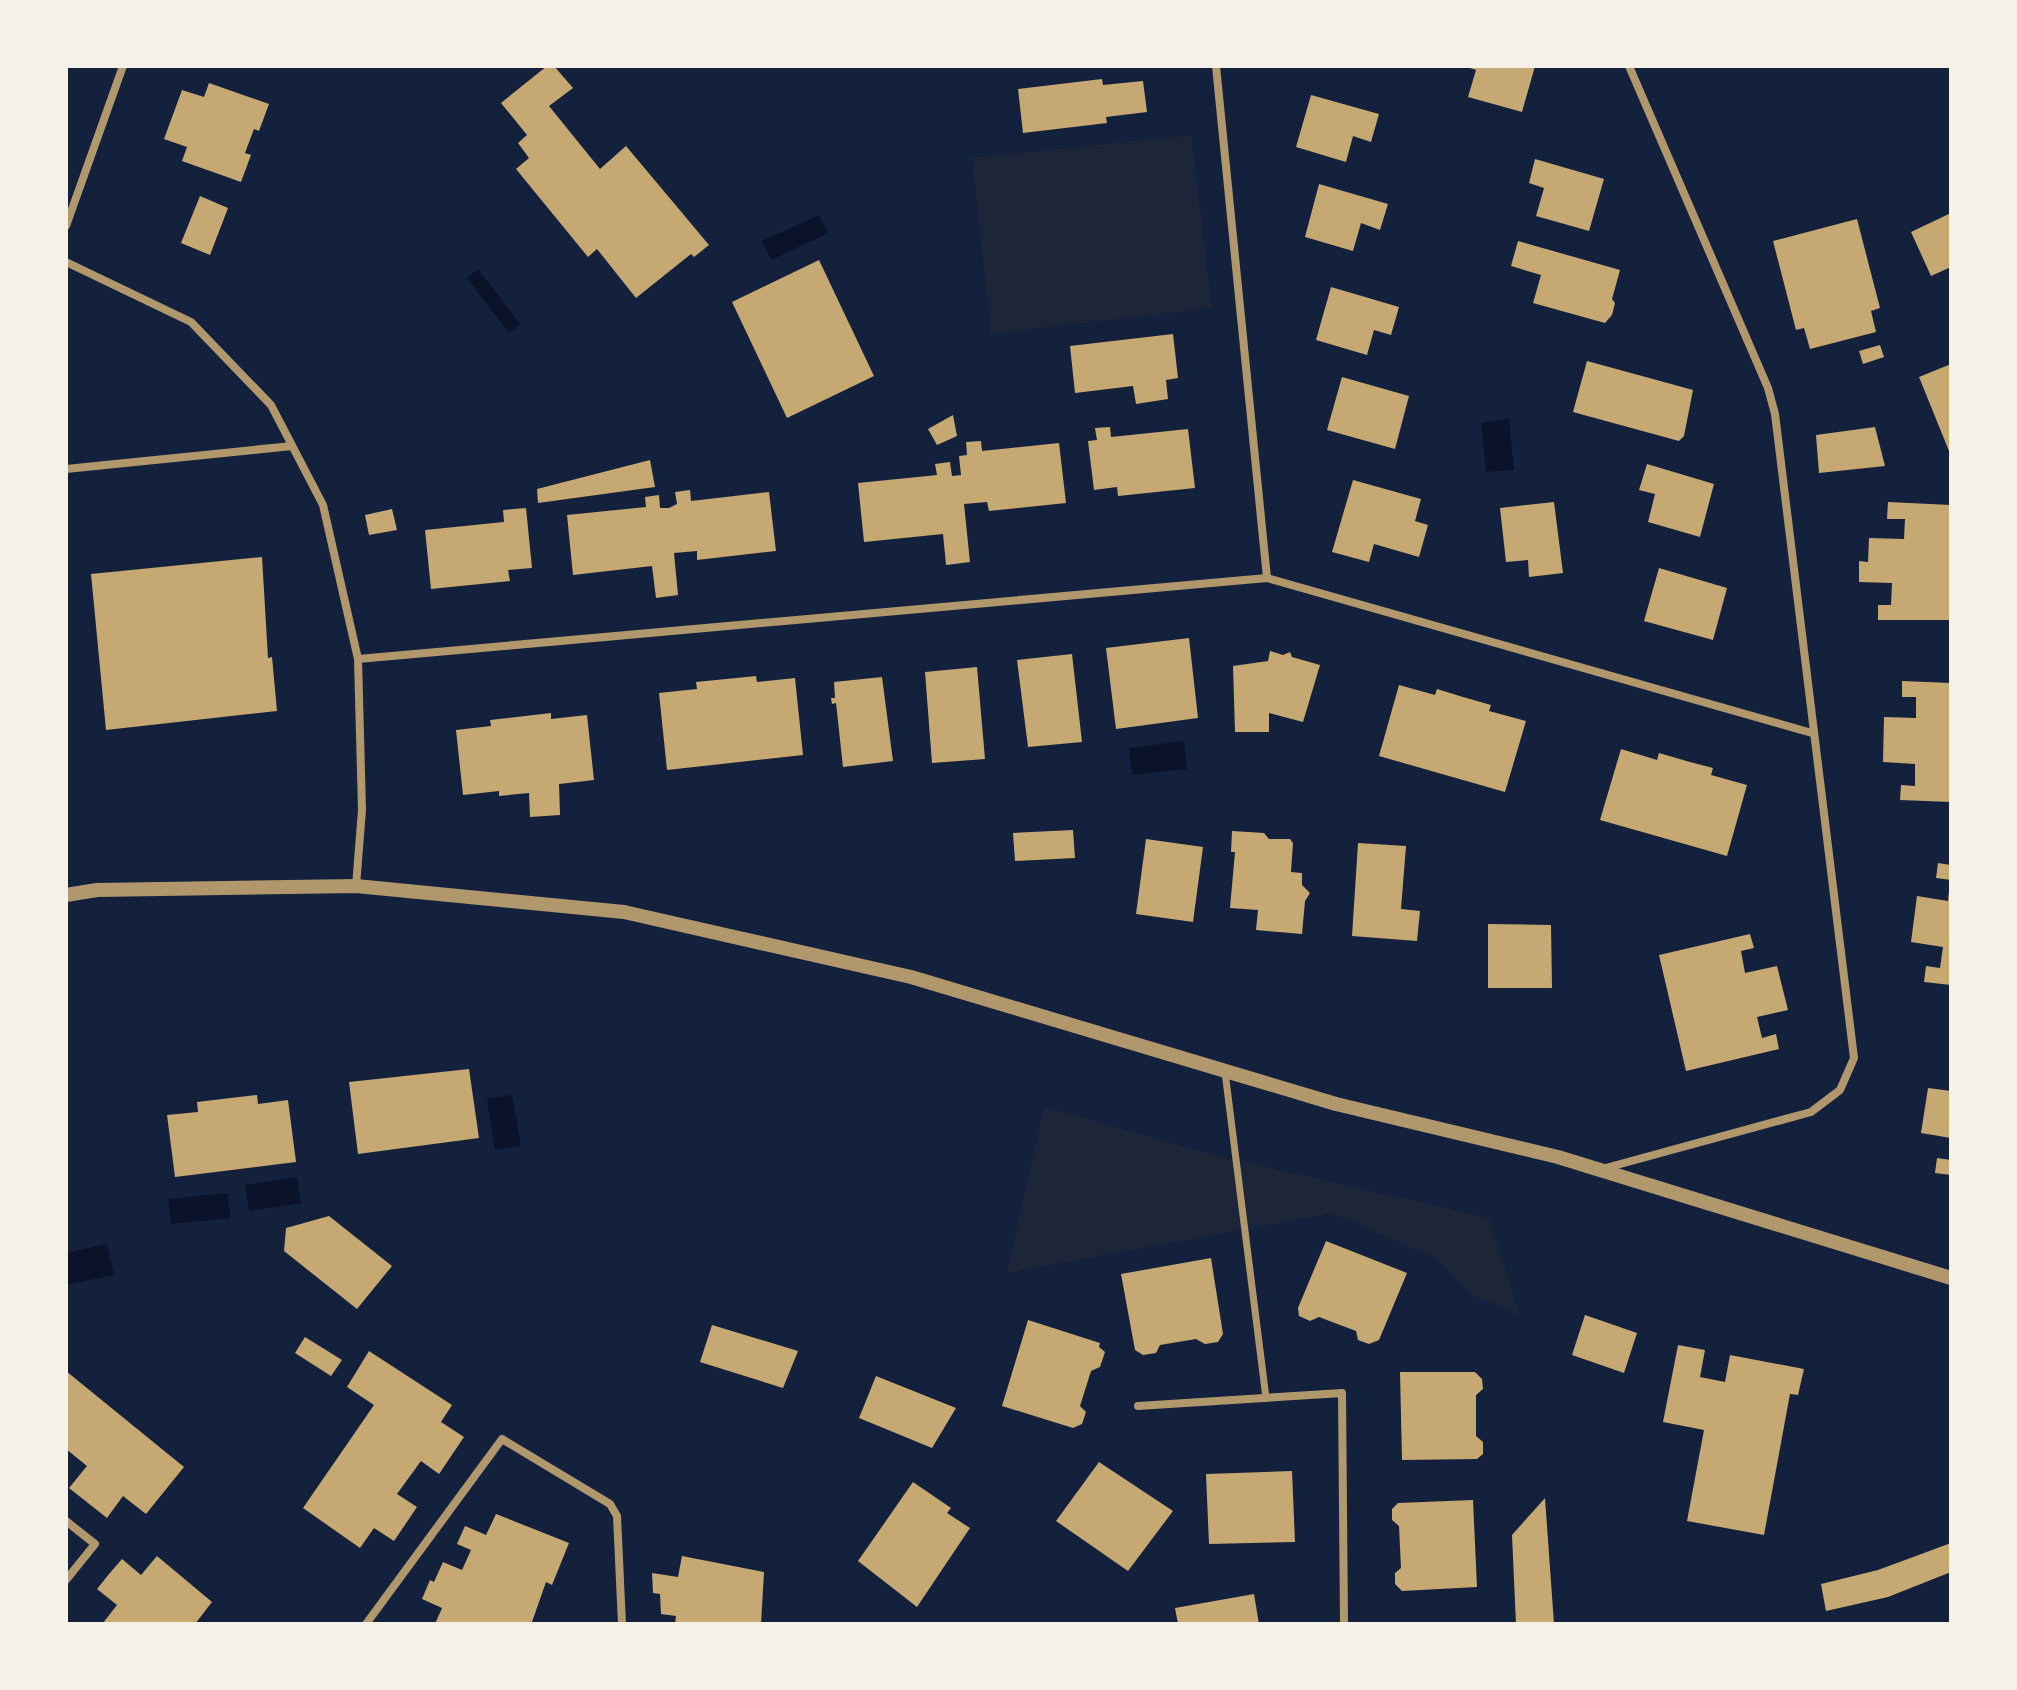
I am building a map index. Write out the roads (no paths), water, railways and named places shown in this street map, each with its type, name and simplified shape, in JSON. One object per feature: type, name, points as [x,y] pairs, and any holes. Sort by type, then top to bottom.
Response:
[{"type":"street","points":[[66,226],[123,66]]},
{"type":"street","points":[[1216,66],[1267,578]]},
{"type":"street","points":[[1597,1171],[1811,1112],[1829,1101],[1848,1075],[1854,1058],[1854,1038],[1812,733],[1772,401],[1629,66]]},
{"type":"street","points":[[66,262],[191,322],[271,405],[323,505],[358,659],[362,810],[356,886]]},
{"type":"street","points":[[66,469],[292,446]]},
{"type":"street","points":[[358,659],[1267,578],[1812,733]]},
{"type":"street","points":[[66,895],[97,890],[356,886],[624,912],[911,977],[1336,1104],[1558,1157],[1951,1278]]},
{"type":"street","points":[[1225,1072],[1266,1398]]},
{"type":"street","points":[[1138,1406],[1342,1393],[1344,1624]]},
{"type":"street","points":[[366,1624],[502,1439],[610,1504],[617,1516],[622,1624]]},
{"type":"street","points":[[66,1521],[95,1544],[66,1580]]}]
